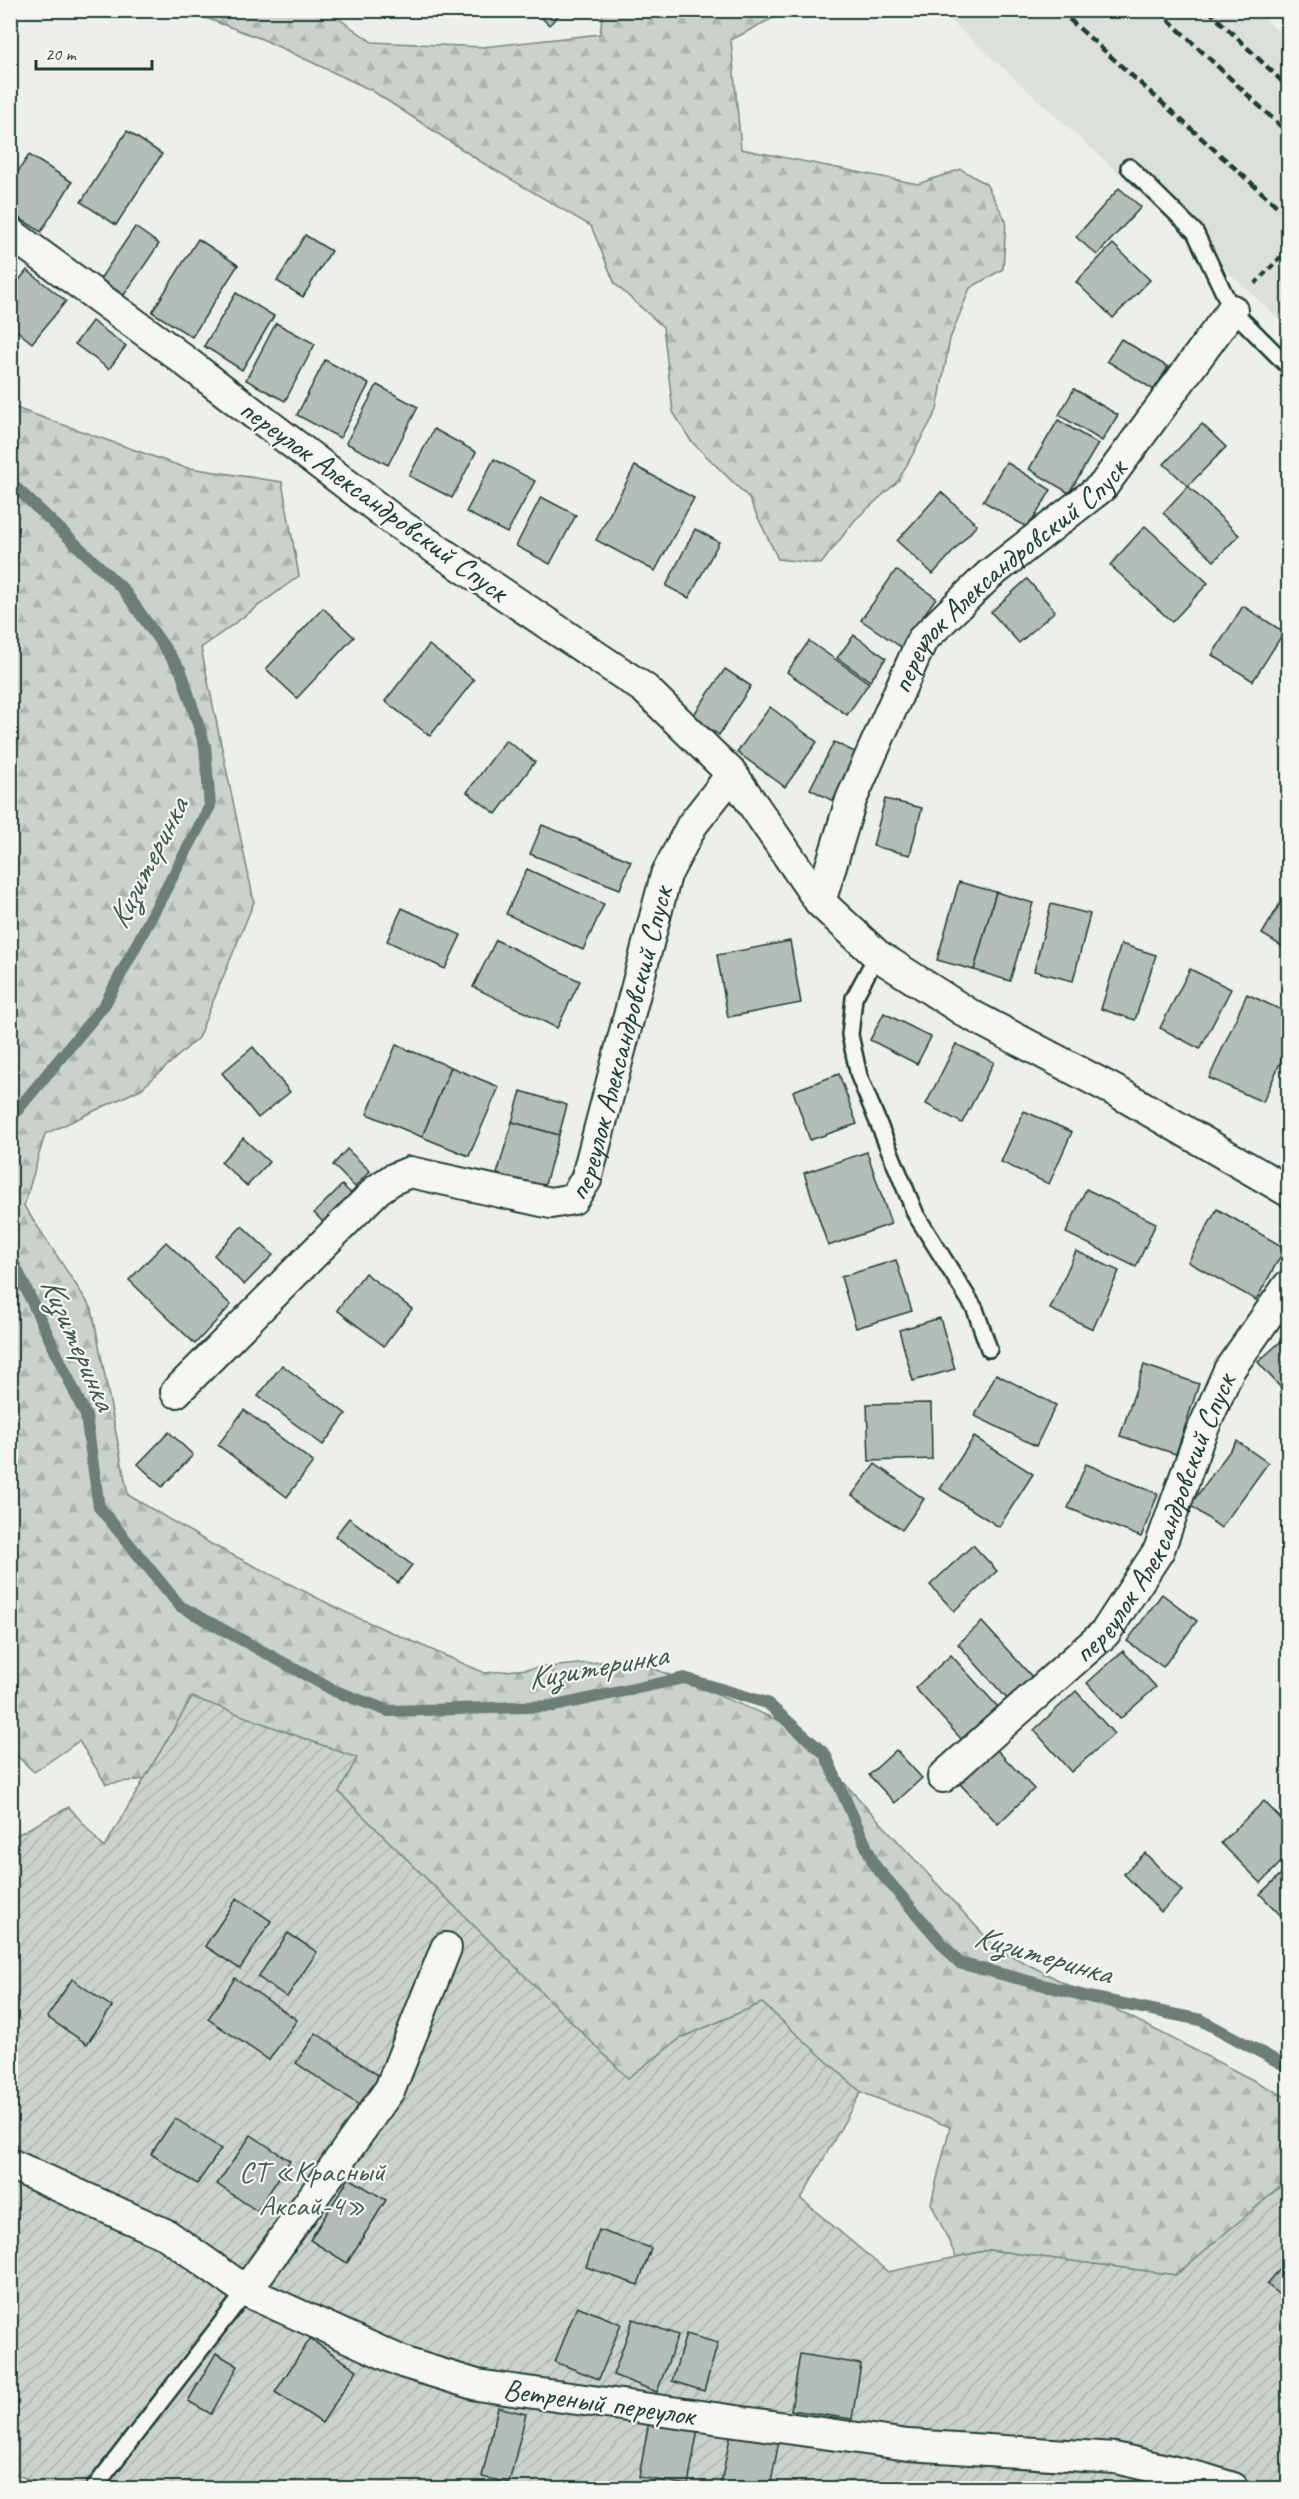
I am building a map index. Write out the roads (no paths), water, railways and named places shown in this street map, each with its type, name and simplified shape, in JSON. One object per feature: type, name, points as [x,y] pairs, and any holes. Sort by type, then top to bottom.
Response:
[{"type":"street","name":"переулок Александровский Спуск","points":[[10,233],[168,348],[396,522],[645,689],[732,774],[820,902],[877,956],[969,1014],[1119,1093],[1288,1191]]},
{"type":"street","name":"переулок Александровский Спуск","points":[[820,902],[851,800],[922,640],[988,575],[1103,486],[1232,310]]},
{"type":"street","name":"переулок Александровский Спуск","points":[[176,1392],[378,1189],[393,1179],[410,1172],[551,1203],[573,1199],[586,1180],[666,875],[692,825],[732,774]]},
{"type":"street","name":"переулок Александровский Спуск","points":[[943,1777],[1105,1633],[1160,1550],[1199,1438],[1229,1370],[1288,1286]]},
{"type":"street","points":[[246,2291],[390,2089],[446,1948]]},
{"type":"street","name":"Ветреный переулок","points":[[10,2164],[168,2235],[246,2291],[405,2363],[477,2385],[908,2445],[1115,2457],[1233,2488]]},
{"type":"lane","points":[[1129,167],[1195,232],[1232,310],[1288,366]]},
{"type":"lane","points":[[877,956],[854,998],[850,1035],[859,1076],[916,1215],[975,1309],[989,1349]]},
{"type":"lane","points":[[94,2488],[246,2291]]},
{"type":"waterway","name":"Кизитеринка","points":[[10,482],[123,589],[181,671],[205,746],[210,806],[105,1004],[10,1119]]},
{"type":"waterway","name":"Кизитеринка","points":[[10,1255],[86,1416],[99,1507],[180,1606],[335,1691],[389,1711],[555,1706],[684,1678],[767,1703],[825,1754],[875,1866],[959,1963],[1089,1997],[1201,2020],[1288,2067]]},
{"type":"railway","points":[[1059,10],[1288,216]]},
{"type":"railway","points":[[1158,10],[1288,133]]},
{"type":"railway","points":[[1208,10],[1288,87]]},
{"type":"park label","name":"СТ «Красный Аксай-4»","points":[[312,2188]]}]
